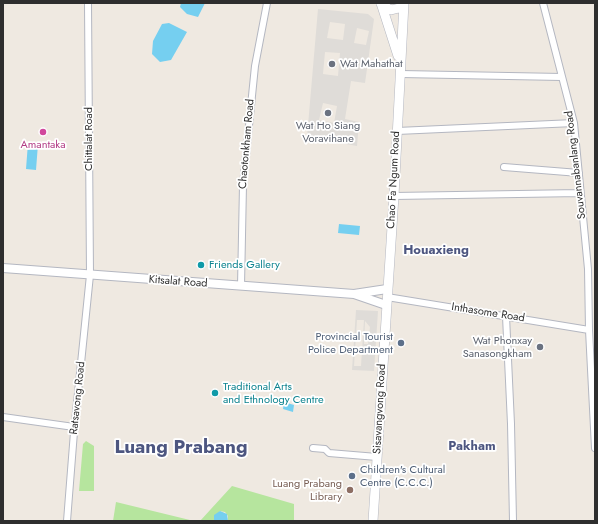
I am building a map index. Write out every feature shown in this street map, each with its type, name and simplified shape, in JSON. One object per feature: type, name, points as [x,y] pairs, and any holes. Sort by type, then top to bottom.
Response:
[{"type":"main road","name":"Chao Fa Ngum Road","points":[[381,3],[391,10],[399,8],[403,3]]},
{"type":"main road","name":"Chao Fa Ngum Road","points":[[381,3],[400,63]]},
{"type":"main road","name":"Chao Fa Ngum Road","points":[[387,297],[401,74],[400,63],[403,3]]},
{"type":"main road","name":"Sisavangvong Road","points":[[373,521],[387,297]]},
{"type":"street","name":"Chittalat Road","points":[[88,3],[90,275]]},
{"type":"street","name":"Chaotonkham Road","points":[[241,286],[242,185],[255,66],[267,3]]},
{"type":"street","name":"Souvannabanlang Road","points":[[544,3],[574,123],[588,269],[589,330],[595,448]]},
{"type":"street","points":[[401,74],[562,77]]},
{"type":"street","points":[[397,131],[574,123]]},
{"type":"street","points":[[504,167],[579,173]]},
{"type":"street","points":[[394,196],[580,193]]},
{"type":"street","name":"Kitsalat Road","points":[[3,268],[387,297]]},
{"type":"street","name":"Ratsavong Road","points":[[67,521],[74,427],[90,275]]},
{"type":"street","name":"Kitsalat Road","points":[[354,294],[387,297]]},
{"type":"street","name":"Inthasome Road","points":[[387,297],[589,330]]},
{"type":"street","points":[[506,316],[512,431],[513,521]]},
{"type":"street","points":[[3,417],[74,427]]},
{"type":"street","points":[[313,448],[326,449],[329,453],[377,457]]},
{"type":"green space","points":[[86,441],[94,446],[94,491],[79,491],[83,444]]},
{"type":"green space","points":[[232,486],[294,504],[294,521],[228,521],[228,516],[225,512],[220,511],[214,521],[200,521]]},
{"type":"green space","points":[[116,502],[194,521],[113,521]]},
{"type":"shaded area","points":[[318,9],[368,14],[374,19],[365,83],[351,81],[345,119],[359,122],[357,146],[307,137]],"holes":[[[330,22],[345,24],[343,40],[327,38]],[[357,28],[369,31],[366,45],[354,43]],[[325,52],[340,53],[338,76],[323,74]],[[323,103],[337,106],[334,123],[319,120]]]},
{"type":"shaded area","points":[[356,310],[378,311],[374,371],[352,370]],"holes":[[[357,320],[364,320],[361,366],[354,366]],[[365,321],[370,327],[368,344],[364,344]]]},
{"type":"water","points":[[181,3],[205,3],[198,17],[187,14],[180,7]]},
{"type":"water","points":[[169,23],[187,32],[171,60],[160,62],[152,54],[153,41],[162,24]]},
{"type":"water","points":[[28,143],[38,144],[36,170],[26,169]]},
{"type":"water","points":[[339,224],[360,226],[359,235],[338,233]]},
{"type":"water","points":[[284,402],[294,405],[293,412],[283,409]]},
{"type":"water","points":[[220,511],[227,514],[228,521],[214,521],[214,515]]},
{"type":"place","name":"Wat Mahathat","points":[[332,64]]},
{"type":"place","name":"Wat Ho Siang Voravihane","points":[[328,113]]},
{"type":"place","name":"Amantaka","points":[[43,132]]},
{"type":"place","name":"Friends Gallery","points":[[201,265]]},
{"type":"place","name":"Provincial Tourist Police Department","points":[[401,343]]},
{"type":"place","name":"Wat Phonxay Sanasongkham","points":[[540,347]]},
{"type":"place","name":"Traditional Arts and Ethnology Centre","points":[[215,393]]},
{"type":"place","name":"Children's Cultural Centre (C.C.C.)","points":[[352,476]]},
{"type":"place","name":"Luang Prabang Library","points":[[350,490]]},
{"type":"district","name":"Houaxieng","points":[[436,251]]},
{"type":"district","name":"Pakham","points":[[472,447]]},
{"type":"district","name":"Luang Prabang","points":[[181,448]]}]
